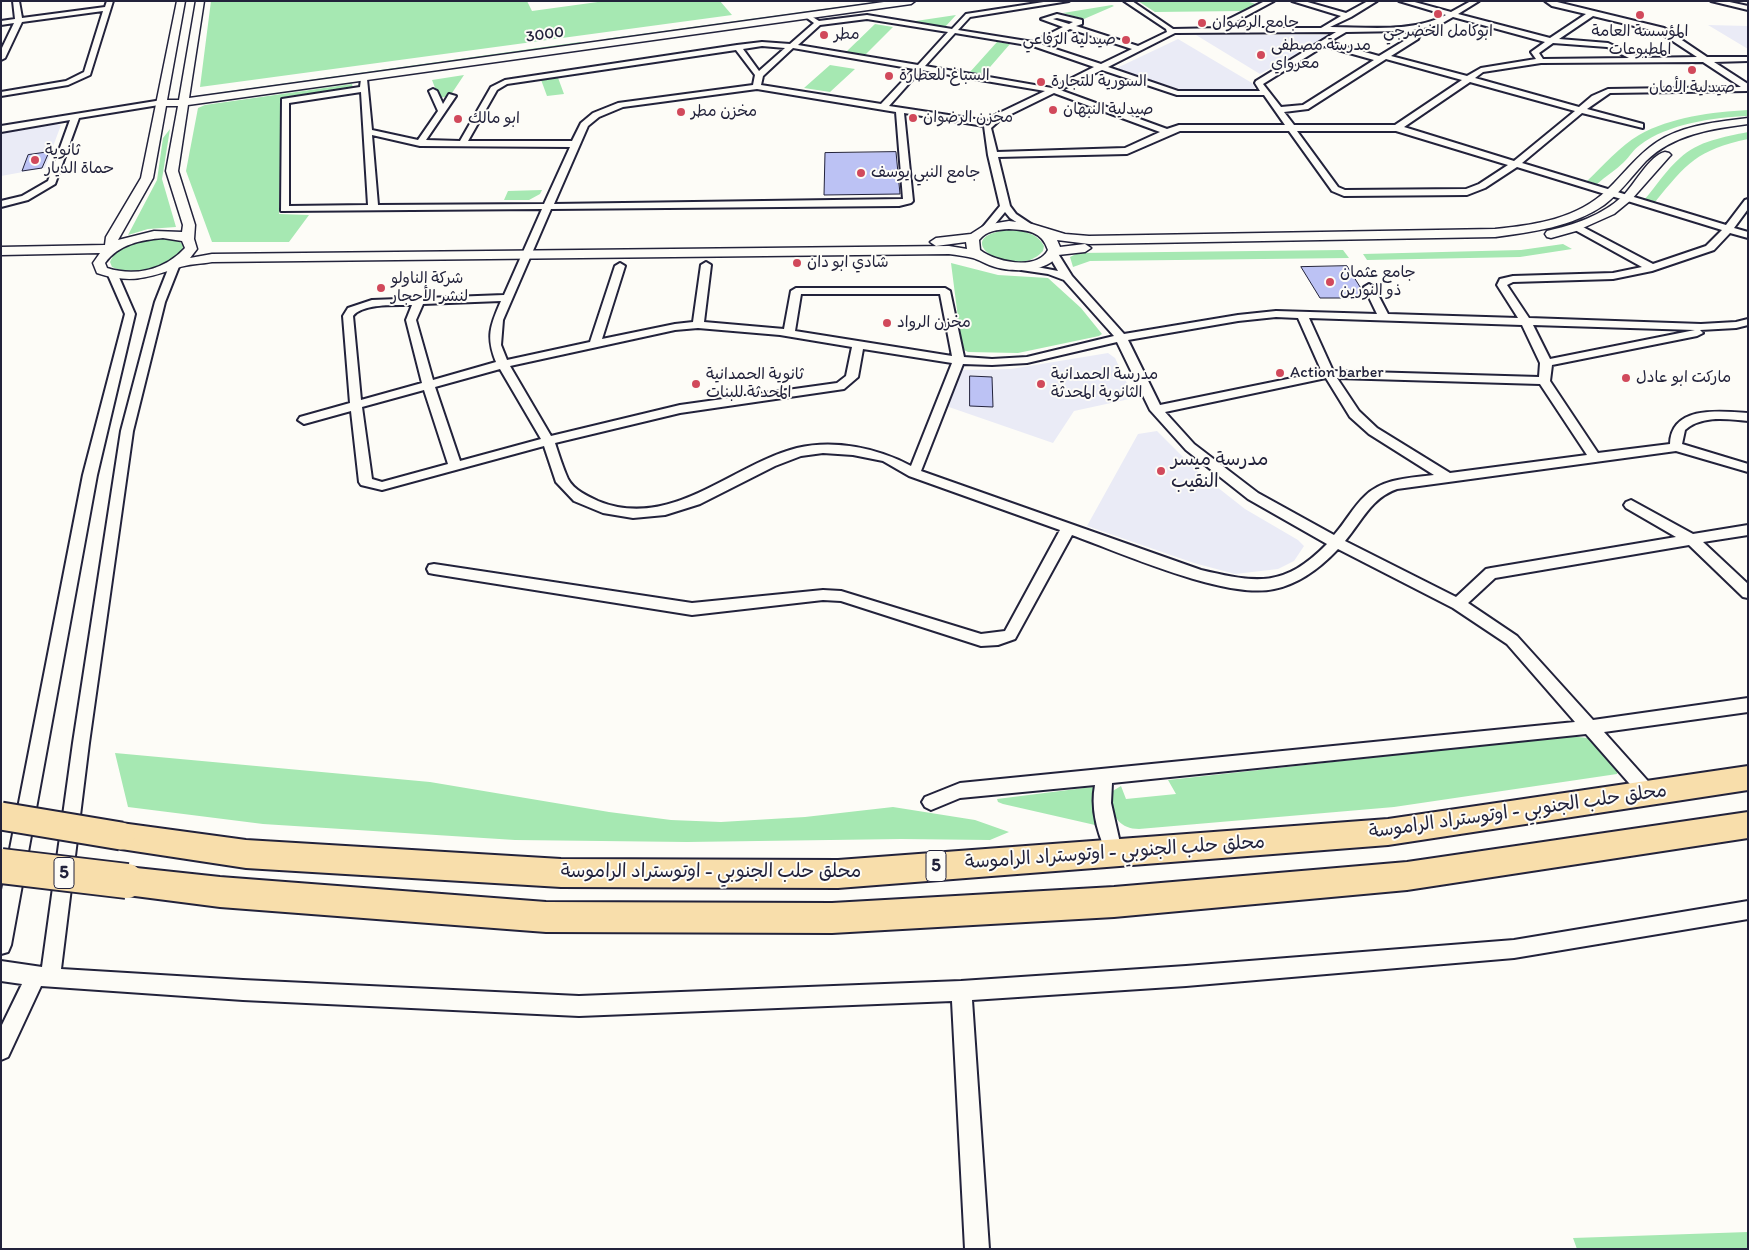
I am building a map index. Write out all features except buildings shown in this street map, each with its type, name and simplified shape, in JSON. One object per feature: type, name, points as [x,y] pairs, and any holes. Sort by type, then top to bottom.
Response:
[{"type":"highway","name":"محلق حلب الجنوبي - اوتوستراد الراموسة","points":[[1,816],[246,854],[551,872],[838,874],[1388,832],[1748,778]]},
{"type":"highway","name":"5","points":[[1,866],[220,892],[546,917],[832,918],[1114,902],[1407,876],[1748,825]]},
{"type":"street","points":[[1,58],[4,48],[19,21],[14,2],[26,1]]},
{"type":"street","points":[[111,249],[112,237],[147,178],[181,1]]},
{"type":"street","points":[[1,1050],[43,977],[82,734],[127,431],[160,302],[175,264],[186,256],[190,244],[189,225],[172,171],[200,1]]},
{"type":"street","name":"3000","points":[[184,98],[364,77],[867,1]]},
{"type":"street","name":"3000","points":[[162,102],[170,104],[184,98],[590,42],[808,16],[911,1]]},
{"type":"street","points":[[884,106],[968,15],[1066,1]]},
{"type":"street","points":[[1127,1],[1171,31]]},
{"type":"street","points":[[1226,31],[1230,22],[1271,1]]},
{"type":"street","points":[[1294,1],[1349,16]]},
{"type":"street","points":[[1321,30],[1374,1]]},
{"type":"street","points":[[1402,1],[1551,41],[1608,45],[1641,60]]},
{"type":"street","points":[[1476,1],[1436,23],[1407,29],[1171,31],[1140,49],[998,117],[989,124],[987,131],[992,155],[1005,206],[1017,219],[1037,230],[1052,242],[1053,253],[1068,278],[1121,338],[1156,410],[1190,447],[1253,496],[1337,543],[1458,604],[1512,640],[1650,794]]},
{"type":"street","points":[[1548,1],[1554,5],[1661,30],[1748,89]]},
{"type":"street","points":[[1714,1],[1748,8]]},
{"type":"street","points":[[1,24],[108,5],[87,73],[81,78],[1,94]]},
{"type":"street","points":[[1541,61],[1535,52],[1591,14]]},
{"type":"street","points":[[808,16],[818,23]]},
{"type":"street","points":[[757,87],[759,75],[818,23],[867,17],[1034,44],[1177,93],[1266,93]]},
{"type":"street","points":[[1034,44],[1066,27],[1140,49]]},
{"type":"street","points":[[1279,110],[1305,107],[1415,37],[1416,35],[1407,29]]},
{"type":"street","points":[[1344,30],[1259,83],[1294,129],[1335,189],[1344,193],[1467,192],[1478,188],[1516,163],[1595,98],[1608,90],[1748,89]]},
{"type":"street","points":[[1323,43],[1469,79],[1640,126]]},
{"type":"street","points":[[462,144],[494,89],[506,82],[762,44],[792,46],[1053,90],[1167,132]]},
{"type":"street","points":[[737,47],[759,75]]},
{"type":"street","points":[[1398,128],[1481,70],[1541,61],[1748,59]]},
{"type":"street","points":[[364,77],[373,207]]},
{"type":"street","points":[[989,124],[757,87],[621,105],[596,115],[584,125],[546,207],[498,320],[495,345],[503,364],[548,441],[563,482],[579,498],[603,508],[633,513],[665,510],[695,501],[770,463],[799,452],[815,450],[853,451],[887,458],[914,473],[1199,575],[1242,584],[1274,584],[1300,573],[1325,554],[1337,543],[1371,496],[1379,490],[1395,485],[1676,446],[1748,468]]},
{"type":"street","points":[[365,89],[285,102],[284,209],[899,204],[908,201],[900,110]]},
{"type":"street","points":[[433,91],[442,112]]},
{"type":"street","points":[[420,143],[452,96]]},
{"type":"street","points":[[1,129],[162,102]]},
{"type":"street","points":[[1,204],[25,198],[52,182],[76,116]]},
{"type":"street","points":[[1020,267],[1041,263],[1053,253],[1087,248],[1408,238],[1495,233],[1549,225],[1598,203],[1611,193],[1650,152],[1662,143],[1678,135],[1700,128],[1748,121]]},
{"type":"street","points":[[987,228],[1009,225],[1037,230],[1064,238],[1089,240],[1408,238],[1500,242],[1578,228],[1611,211],[1627,198],[1662,157],[1674,147],[1690,139],[1711,133],[1748,127]]},
{"type":"street","points":[[992,155],[1127,151],[1179,128],[1398,128],[1748,235]]},
{"type":"street","points":[[369,132],[420,143],[575,144]]},
{"type":"street","points":[[1595,458],[1544,381],[1546,363],[1526,322],[1502,285],[1504,281],[1513,279],[1613,276],[1652,268],[1710,248],[1728,229],[1748,202]]},
{"type":"street","points":[[99,263],[102,270],[112,275],[140,275],[155,272],[175,264],[212,258],[948,242],[975,237],[987,228],[1005,206]]},
{"type":"street","points":[[1578,228],[1652,268]]},
{"type":"street","points":[[99,263],[103,256],[111,249],[136,238],[163,234],[178,235],[190,244],[529,250],[949,250],[978,255],[996,264],[1050,272],[1068,278]]},
{"type":"street","points":[[975,237],[972,243],[973,249],[978,255]]},
{"type":"street","points":[[1,251],[111,249]]},
{"type":"street","points":[[1,260],[99,263]]},
{"type":"street","points":[[698,325],[706,265]]},
{"type":"street","points":[[595,343],[620,266]]},
{"type":"street","points":[[1,945],[90,475],[130,314],[112,275]]},
{"type":"street","points":[[1369,287],[1385,318]]},
{"type":"street","points":[[789,334],[796,291],[945,291],[959,360],[914,473]]},
{"type":"street","points":[[508,298],[372,304],[352,310],[348,316],[356,406],[366,482],[382,486],[548,441],[709,403],[840,386],[852,377],[858,346]]},
{"type":"street","points":[[419,302],[411,320],[428,385],[455,466]]},
{"type":"street","points":[[304,420],[503,364],[675,327],[698,325],[789,334],[959,360],[992,362],[1027,360],[1121,338],[1238,318],[1276,314],[1701,327],[1742,324]]},
{"type":"street","points":[[1302,315],[1329,374],[1354,414],[1373,430],[1448,478]]},
{"type":"street","points":[[1546,363],[1742,324]]},
{"type":"street","points":[[1156,410],[1329,374],[1544,381]]},
{"type":"street","points":[[1676,446],[1676,434],[1682,425],[1695,419],[1710,416],[1748,417]]},
{"type":"street","points":[[1631,505],[1692,540],[1748,593]]},
{"type":"street","points":[[434,569],[692,608],[823,595],[841,596],[981,640],[998,639],[1010,635],[1069,527]]},
{"type":"street","points":[[1458,604],[1490,573],[1748,530]]},
{"type":"street","points":[[932,802],[960,791],[1589,727],[1748,705]]},
{"type":"street","points":[[1105,777],[1101,794],[1102,810],[1111,843]]},
{"type":"street","points":[[1,971],[43,977],[293,993],[579,1006],[961,991],[1186,976],[1514,948],[1748,910]]},
{"type":"street","points":[[961,991],[977,1249]]},
{"type":"shaded area","points":[[1708,25],[1748,26],[1748,49]]},
{"type":"shaded area","name":"مدرسة مصطفى معرواي","points":[[1196,35],[1330,35],[1260,74]]},
{"type":"shaded area","points":[[1178,39],[1252,83],[1255,88],[1253,90],[1183,90],[1119,70],[1119,67]]},
{"type":"shaded area","points":[[56,124],[61,125],[45,168],[1,176],[1,133]]},
{"type":"shaded area","name":"مدرسة الحمدانية الثانوية المحدثة","points":[[1108,353],[1115,358],[1134,398],[1074,411],[1053,443],[946,406],[960,370],[1011,369]]},
{"type":"shaded area","points":[[1157,431],[1198,472],[1245,509],[1298,540],[1304,546],[1294,561],[1278,569],[1235,574],[1194,563],[1087,526],[1138,434]]},
{"type":"green space","points":[[211,1],[527,1],[532,11],[605,1],[720,1],[732,15],[200,87]]},
{"type":"green space","points":[[882,1],[896,1],[602,41],[605,39]]},
{"type":"green space","points":[[1138,1],[1246,1],[1256,4],[1242,11],[1155,12]]},
{"type":"green space","points":[[1114,6],[1084,19],[1063,13]]},
{"type":"green space","points":[[956,15],[945,27],[909,22]]},
{"type":"green space","points":[[875,24],[893,27],[864,56],[845,53]]},
{"type":"green space","points":[[580,42],[582,44],[196,98],[195,96]]},
{"type":"green space","points":[[997,42],[1010,44],[984,74],[970,72]]},
{"type":"green space","points":[[830,65],[855,69],[830,92],[804,88]]},
{"type":"green space","points":[[464,75],[450,96],[439,98],[432,80]]},
{"type":"green space","points":[[557,75],[564,94],[547,96],[540,77]]},
{"type":"green space","points":[[352,84],[353,88],[282,99],[279,214],[309,215],[289,242],[212,242],[186,171],[198,108],[205,105]]},
{"type":"green space","points":[[1748,110],[1748,116],[1706,120],[1664,132],[1638,147],[1621,165],[1597,184],[1587,181],[1625,145],[1651,129],[1692,116]]},
{"type":"green space","points":[[170,129],[162,179],[176,227],[148,229],[128,235],[157,180],[163,138]]},
{"type":"green space","points":[[1748,132],[1748,139],[1716,148],[1694,160],[1676,177],[1655,202],[1645,199],[1671,167],[1687,152],[1712,140]]},
{"type":"green space","points":[[542,190],[540,194],[529,200],[504,200],[508,191]]},
{"type":"green space","points":[[1008,230],[1033,235],[1041,241],[1044,246],[1043,251],[1031,260],[1017,262],[1003,260],[991,255],[984,248],[983,241],[990,234]]},
{"type":"green space","points":[[162,238],[179,241],[183,245],[181,253],[175,259],[155,268],[142,270],[120,270],[112,267],[110,262],[125,247],[140,241]]},
{"type":"green space","points":[[1563,244],[1572,249],[1520,257],[1367,260],[1363,254],[1521,250]]},
{"type":"green space","points":[[1343,250],[1349,258],[1090,261],[1073,267],[1070,257],[1078,253]]},
{"type":"green space","points":[[951,263],[998,275],[1048,278],[1081,308],[1102,334],[1018,353],[968,352],[962,349]]},
{"type":"green space","points":[[1569,736],[1588,738],[1618,769],[1617,774],[1394,807],[1139,829],[1127,827],[1118,821],[1107,800],[1111,792],[1121,786],[1126,799],[1176,794],[1168,780]]},
{"type":"green space","points":[[115,753],[430,782],[609,812],[671,820],[721,822],[805,817],[893,807],[975,820],[1009,832],[990,840],[901,839],[687,842],[515,840],[263,824],[128,807]]},
{"type":"green space","points":[[1095,788],[1098,819],[1095,825],[1003,804],[998,802],[997,799]]},
{"type":"green space","points":[[1748,1232],[1748,1249],[1577,1249],[1573,1238]]},
{"type":"place","name":"ابوكامل الخضرجي","points":[[1438,14]]},
{"type":"place","name":"المؤسسة العامة المطبوعات","points":[[1640,15]]},
{"type":"place","name":"جامع الرضوان","points":[[1202,23]]},
{"type":"place","name":"مطر","points":[[824,35]]},
{"type":"place","name":"صيدلية الرفاعي","points":[[1126,40]]},
{"type":"place","name":"مدرسة مصطفى معرواي","points":[[1261,55]]},
{"type":"place","name":"صيدلية الأمان","points":[[1692,70]]},
{"type":"place","name":"السباغ للعطارة","points":[[889,76]]},
{"type":"place","name":"السورية للتجارة","points":[[1041,82]]},
{"type":"place","name":"صيدلية النبهان","points":[[1053,110]]},
{"type":"place","name":"مخزن مطر","points":[[681,112]]},
{"type":"place","name":"مخزن الرضوان","points":[[913,118]]},
{"type":"place","name":"ابو مالك","points":[[458,119]]},
{"type":"place","name":"ثانوية حماة الديار","points":[[35,160]]},
{"type":"place","name":"جامع النبي يوسف","points":[[861,173]]},
{"type":"place","name":"شادي ابو دان","points":[[797,263]]},
{"type":"place","name":"جامع عثمان ذو النورين","points":[[1330,282]]},
{"type":"place","name":"شركة الناولو لنشر الأحجار","points":[[381,288]]},
{"type":"place","name":"مخزن الرواد","points":[[887,323]]},
{"type":"place","name":"Action barber","points":[[1280,373]]},
{"type":"place","name":"ماركت ابو عادل","points":[[1626,378]]},
{"type":"place","name":"ثانوية الحمدانية المحدثة للبنات","points":[[696,384]]},
{"type":"place","name":"مدرسة الحمدانية الثانوية المحدثة","points":[[1041,384]]},
{"type":"place","name":"مدرسة ميسر النقيب","points":[[1161,471]]}]
